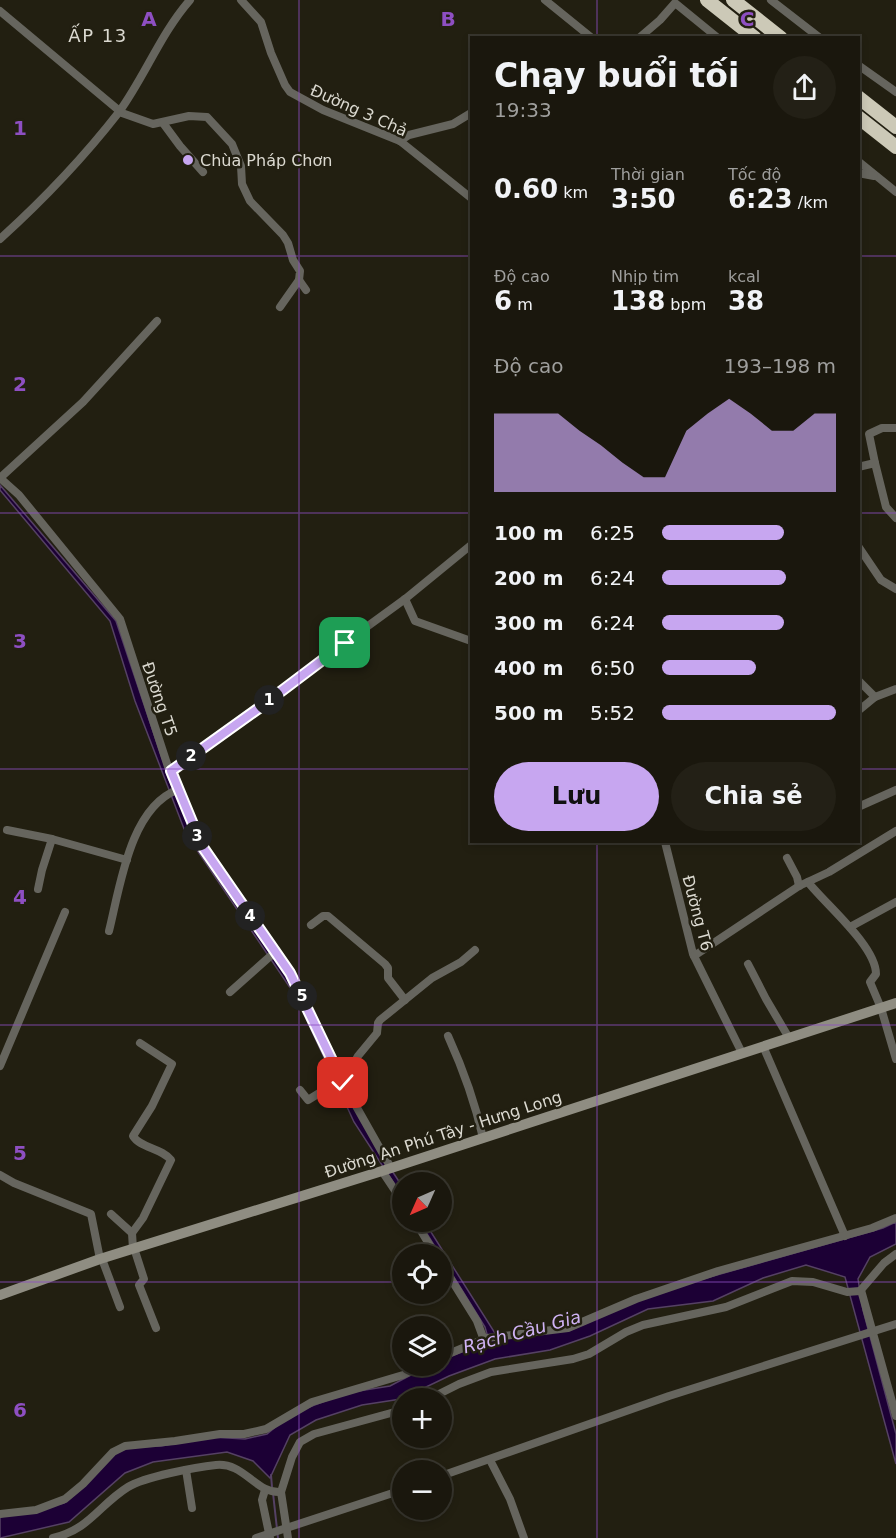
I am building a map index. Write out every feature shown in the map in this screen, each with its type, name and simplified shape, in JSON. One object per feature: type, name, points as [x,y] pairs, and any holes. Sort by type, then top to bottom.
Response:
[{"type":"highway","points":[[707,0],[752,36]]},
{"type":"highway","points":[[733,0],[779,36]]},
{"type":"highway","points":[[860,99],[896,126]]},
{"type":"highway","points":[[860,119],[896,147]]},
{"type":"street","points":[[0,239],[36,206],[118,111],[143,75],[174,18],[190,0]]},
{"type":"street","name":"Đường 3 Chả","points":[[241,0],[261,22],[271,53],[290,92],[323,110],[400,141],[470,197]]},
{"type":"street","points":[[545,0],[590,36]]},
{"type":"street","points":[[771,0],[817,36]]},
{"type":"street","points":[[641,36],[660,20],[673,2],[716,36]]},
{"type":"street","points":[[0,11],[118,111],[148,123],[163,123],[189,116],[204,117],[230,141],[238,159],[242,183],[247,195],[256,210],[285,238],[292,260],[300,271],[299,280],[280,307]]},
{"type":"street","points":[[860,66],[896,92]]},
{"type":"street","points":[[400,141],[409,135],[453,124],[470,113]]},
{"type":"street","points":[[163,123],[203,172]]},
{"type":"street","points":[[860,163],[896,192]]},
{"type":"street","points":[[860,173],[876,176]]},
{"type":"street","points":[[299,280],[306,290]]},
{"type":"street","points":[[0,478],[83,402],[157,321]]},
{"type":"street","points":[[896,428],[882,428],[869,434],[886,507],[896,519]]},
{"type":"street","points":[[860,467],[875,463]]},
{"type":"street","name":"Đường T5","points":[[0,478],[19,495],[120,619],[171,771],[174,791],[202,846],[272,955],[290,973],[305,1001],[340,1084],[392,1183]]},
{"type":"street","points":[[171,771],[405,599],[470,546]]},
{"type":"street","points":[[860,549],[881,580],[896,589]]},
{"type":"street","points":[[405,599],[415,621],[470,641]]},
{"type":"street","points":[[860,682],[875,697]]},
{"type":"street","points":[[860,709],[875,697],[896,689]]},
{"type":"street","points":[[860,805],[896,790]]},
{"type":"street","points":[[109,931],[127,860],[138,828],[145,817],[174,791]]},
{"type":"street","points":[[7,830],[52,839],[127,860]]},
{"type":"street","points":[[694,956],[799,886],[829,873],[895,834]]},
{"type":"street","points":[[38,889],[52,839]]},
{"type":"street","name":"Đường T6","points":[[664,843],[694,956],[742,1053]]},
{"type":"street","points":[[787,858],[799,886]]},
{"type":"street","points":[[808,882],[865,946],[876,970],[870,982],[881,1008],[896,1059]]},
{"type":"street","points":[[850,927],[896,902]]},
{"type":"street","points":[[0,1066],[65,912]]},
{"type":"street","points":[[311,925],[323,916],[328,916],[385,964],[388,968],[387,978],[405,1000]]},
{"type":"street","points":[[300,1090],[308,1100],[334,1084],[340,1084],[358,1056],[377,1033],[378,1023],[432,978],[467,958],[475,950]]},
{"type":"street","points":[[230,992],[272,955]]},
{"type":"street","points":[[748,964],[789,1038]]},
{"type":"street","name":"Đường An Phú Tây - Hưng Long","points":[[0,1294],[101,1259],[385,1170],[896,1003]]},
{"type":"street","points":[[448,1036],[462,1067],[483,1138]]},
{"type":"street","points":[[132,1233],[143,1218],[171,1160],[133,1136],[152,1106],[172,1064],[140,1043]]},
{"type":"street","points":[[763,1046],[845,1236]]},
{"type":"street","points":[[0,1175],[14,1183],[91,1214],[101,1259],[120,1306]]},
{"type":"street","points":[[111,1214],[132,1233],[134,1249],[144,1278],[139,1285],[156,1328]]},
{"type":"street","points":[[452,1353],[499,1336],[568,1328],[636,1299],[872,1228],[896,1218]]},
{"type":"street","points":[[451,1388],[491,1372],[573,1359],[589,1354],[626,1332],[643,1325],[726,1307],[792,1281],[803,1280],[847,1292],[861,1291],[879,1268],[896,1254]]},
{"type":"street","points":[[452,1281],[486,1339]]},
{"type":"street","points":[[861,1291],[896,1416]]},
{"type":"street","points":[[452,1472],[669,1396],[896,1324]]},
{"type":"street","points":[[0,1514],[36,1510],[65,1499],[83,1484],[109,1456],[125,1446],[220,1434],[244,1434],[266,1429],[312,1402],[400,1376]]},
{"type":"street","points":[[288,1538],[279,1492],[296,1448],[304,1439],[314,1434],[392,1413]]},
{"type":"street","points":[[489,1460],[510,1499],[524,1538]]},
{"type":"street","points":[[53,1538],[69,1533],[87,1523],[130,1486],[186,1470],[220,1464],[229,1465],[246,1474],[265,1490],[279,1492]]},
{"type":"street","points":[[186,1470],[192,1508]]},
{"type":"street","points":[[265,1490],[262,1500],[269,1536]]},
{"type":"street","points":[[256,1538],[269,1536],[392,1493]]},
{"type":"shaded area","points":[[0,485],[116,621],[162,758],[190,829],[290,978],[379,1151],[393,1172],[392,1181],[354,1122],[295,995],[186,834],[135,701],[110,621],[0,490]]},
{"type":"shaded area","points":[[896,1222],[896,1244],[870,1257],[858,1279],[863,1310],[896,1434],[896,1464],[845,1277],[806,1265],[763,1278],[713,1301],[648,1309],[590,1336],[550,1350],[495,1359],[452,1375],[452,1356],[489,1341],[485,1327],[452,1274],[452,1265],[498,1338],[573,1329],[646,1297],[685,1284],[883,1228]]},
{"type":"shaded area","points":[[426,1232],[431,1232],[439,1244],[433,1244]]},
{"type":"shaded area","points":[[409,1376],[449,1376],[424,1388],[392,1388],[392,1400],[362,1405],[316,1420],[290,1435],[270,1478],[253,1461],[227,1452],[153,1462],[125,1473],[69,1522],[0,1538],[0,1517],[64,1503],[114,1453],[129,1447],[161,1446],[211,1437],[245,1439],[267,1434],[291,1414],[346,1393],[390,1386]]},
{"type":"waterway","points":[[271,1475],[272,1487]]},
{"type":"waterway","points":[[273,1493],[278,1538]]},
{"type":"place","name":"Chùa Pháp Chơn","points":[[188,160]]},
{"type":"district","name":"ẤP 13","points":[[98,36]]},
{"type":"route","points":[[343,1083],[290,973],[202,846],[171,776],[171,771],[172,768],[259,708],[345,643]]},
{"type":"water label","name":"Rạch Cầu Gia","points":[[522,1332]]}]
